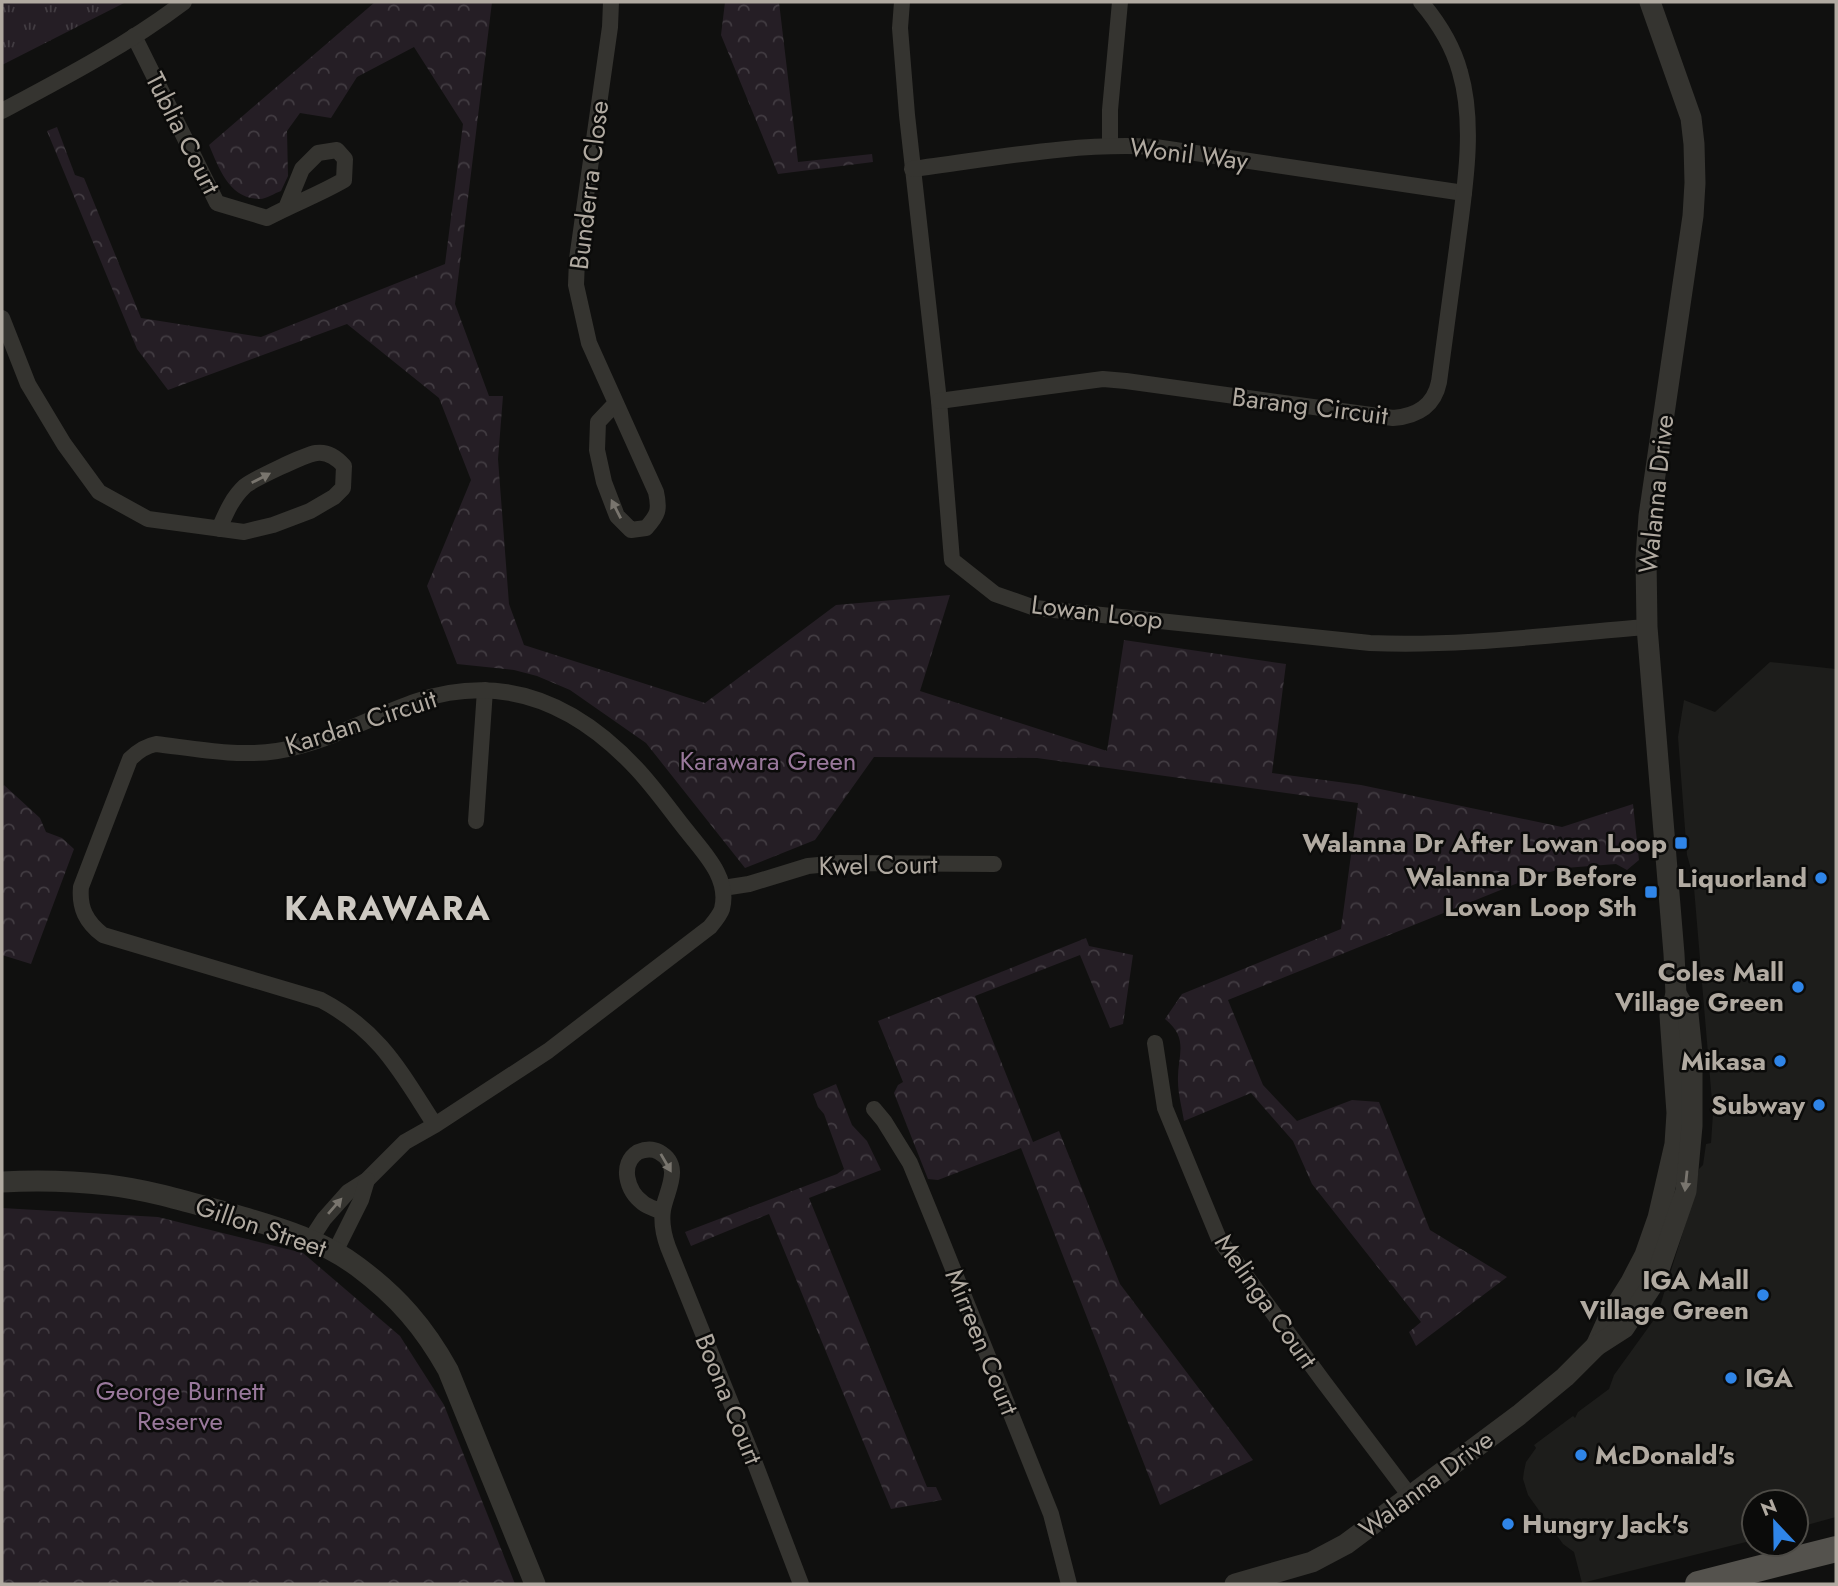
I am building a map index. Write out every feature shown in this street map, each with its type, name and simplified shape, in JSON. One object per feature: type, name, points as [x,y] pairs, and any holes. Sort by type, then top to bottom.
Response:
[{"type":"main road","points":[[1698,1584],[1836,1549]]},
{"type":"street","points":[[2,111],[107,54],[184,2]]},
{"type":"street","name":"Bunderra Close","points":[[611,2],[610,27],[577,259],[576,285],[589,343],[616,403],[656,492],[659,506],[656,517],[646,528],[631,530],[617,516],[604,482],[597,450],[598,422],[616,403]]},
{"type":"street","name":"Lowan Loop","points":[[902,2],[900,28],[912,169],[939,401],[951,560],[995,594],[1035,608],[1370,643],[1467,643],[1647,627]]},
{"type":"street","points":[[1110,146],[1110,110],[1120,2]]},
{"type":"street","name":"Barang Circuit","points":[[939,401],[1116,380],[1394,418],[1412,416],[1425,408],[1437,391],[1464,193],[1467,126],[1461,73],[1452,49],[1421,2]]},
{"type":"street","name":"Walanna Drive","points":[[1235,1584],[1312,1562],[1346,1544],[1546,1392],[1596,1346],[1624,1328],[1656,1281],[1686,1191],[1692,1126],[1692,1053],[1688,1014],[1676,994],[1647,627],[1646,558],[1649,516],[1693,216],[1694,144],[1691,118],[1650,2]]},
{"type":"street","name":"Tublia Court","points":[[134,36],[217,203],[267,218],[286,208]]},
{"type":"street","name":"Wonil Way","points":[[912,169],[1082,147],[1155,147],[1464,193]]},
{"type":"street","points":[[2,318],[28,384],[64,444],[99,492],[148,519],[219,529],[244,532],[273,525],[334,497],[342,488],[344,466],[335,456],[317,453],[246,485],[231,503],[219,529]]},
{"type":"street","name":"Kardan Circuit","points":[[435,1125],[384,1049],[349,1016],[321,1000],[103,935],[93,927],[81,902],[81,887],[130,759],[142,749],[156,744],[239,754],[277,751],[315,742],[417,701],[472,689],[500,690],[529,696],[559,709],[589,727],[637,769],[714,866],[723,888]]},
{"type":"street","points":[[476,821],[485,690]]},
{"type":"street","name":"Kwel Court","points":[[723,888],[749,884],[808,866],[840,863],[994,864]]},
{"type":"street","points":[[311,1239],[324,1219],[348,1192],[367,1180],[405,1142],[548,1051],[710,927],[722,911],[723,888]]},
{"type":"street","name":"Melinga Court","points":[[1155,1043],[1165,1108],[1219,1239],[1410,1496]]},
{"type":"street","name":"Mirreen Court","points":[[874,1109],[910,1163],[933,1218],[1051,1514],[1069,1584]]},
{"type":"street","points":[[335,1252],[361,1200],[367,1180]]},
{"type":"street","name":"Gillon Street","points":[[2,1182],[76,1182],[143,1191],[274,1226],[311,1239],[357,1266],[410,1314],[438,1351],[535,1584]]},
{"type":"street","name":"Boona Court","points":[[662,1212],[668,1247],[801,1584]]},
{"type":"shaded area","points":[[1770,662],[1836,669],[1836,1517],[1810,1524],[1810,1488],[1740,1488],[1740,1544],[1582,1583],[1574,1552],[1563,1544],[1528,1495],[1523,1479],[1524,1471],[1526,1462],[1536,1448],[1534,1445],[1573,1416],[1575,1418],[1578,1412],[1609,1389],[1614,1375],[1653,1321],[1692,1203],[1706,1144],[1711,1143],[1713,1113],[1678,737],[1684,700],[1715,712]]},
{"type":"green space","points":[[2,2],[126,2],[2,65]]},
{"type":"green space","name":"Karawara Green","points":[[375,2],[492,2],[455,304],[489,396],[503,396],[498,459],[509,604],[524,645],[705,703],[836,605],[950,595],[920,691],[1107,751],[1124,640],[1286,664],[1272,773],[1361,785],[1562,827],[1633,804],[1639,860],[1627,870],[1616,864],[1565,868],[1535,876],[1228,1000],[1263,1085],[1297,1121],[1352,1100],[1379,1102],[1430,1230],[1507,1277],[1416,1346],[1409,1332],[1421,1322],[1312,1184],[1293,1141],[1251,1093],[1184,1121],[1178,1086],[1180,1041],[1173,1026],[1165,1019],[1182,994],[1341,929],[1358,803],[1037,758],[874,757],[815,840],[745,868],[646,743],[570,690],[537,676],[514,670],[457,664],[427,586],[471,480],[439,398],[347,324],[168,390],[137,349],[47,131],[57,127],[75,175],[84,178],[141,318],[261,337],[445,264],[463,124],[414,47],[357,77],[331,118],[300,113],[287,131],[288,176],[281,191],[260,199],[240,194],[227,181],[209,145]]},
{"type":"green space","points":[[725,2],[779,2],[798,162],[872,154],[873,162],[778,174],[721,35]]},
{"type":"green space","points":[[4,785],[40,818],[46,832],[62,838],[74,849],[31,964],[2,955]]},
{"type":"green space","points":[[1086,938],[1089,946],[1133,955],[1123,1024],[1110,1028],[1080,955],[975,996],[1033,1142],[1059,1131],[1120,1284],[1253,1460],[1160,1505],[1021,1148],[938,1180],[928,1179],[894,1093],[903,1082],[878,1021]]},
{"type":"green space","points":[[836,1084],[852,1125],[867,1141],[881,1170],[809,1198],[927,1487],[936,1487],[942,1500],[891,1509],[769,1214],[691,1246],[685,1232],[844,1169],[824,1114],[813,1094]]},
{"type":"green space","name":"George Burnett Reserve","points":[[2,1208],[158,1217],[303,1253],[400,1336],[444,1405],[515,1584],[2,1584]]},
{"type":"place","name":"Walanna Dr After Lowan Loop","points":[[1681,843]]},
{"type":"place","name":"Liquorland","points":[[1821,878]]},
{"type":"place","name":"Walanna Dr Before Lowan Loop Sth","points":[[1651,892]]},
{"type":"place","name":"Coles Mall Village Green","points":[[1798,987]]},
{"type":"place","name":"Mikasa","points":[[1780,1061]]},
{"type":"place","name":"Subway","points":[[1819,1105]]},
{"type":"place","name":"IGA Mall Village Green","points":[[1763,1295]]},
{"type":"place","name":"IGA","points":[[1731,1378]]},
{"type":"place","name":"McDonald's","points":[[1581,1455]]},
{"type":"place","name":"Hungry Jack's","points":[[1508,1524]]},
{"type":"district","name":"KARAWARA","points":[[388,908]]}]
